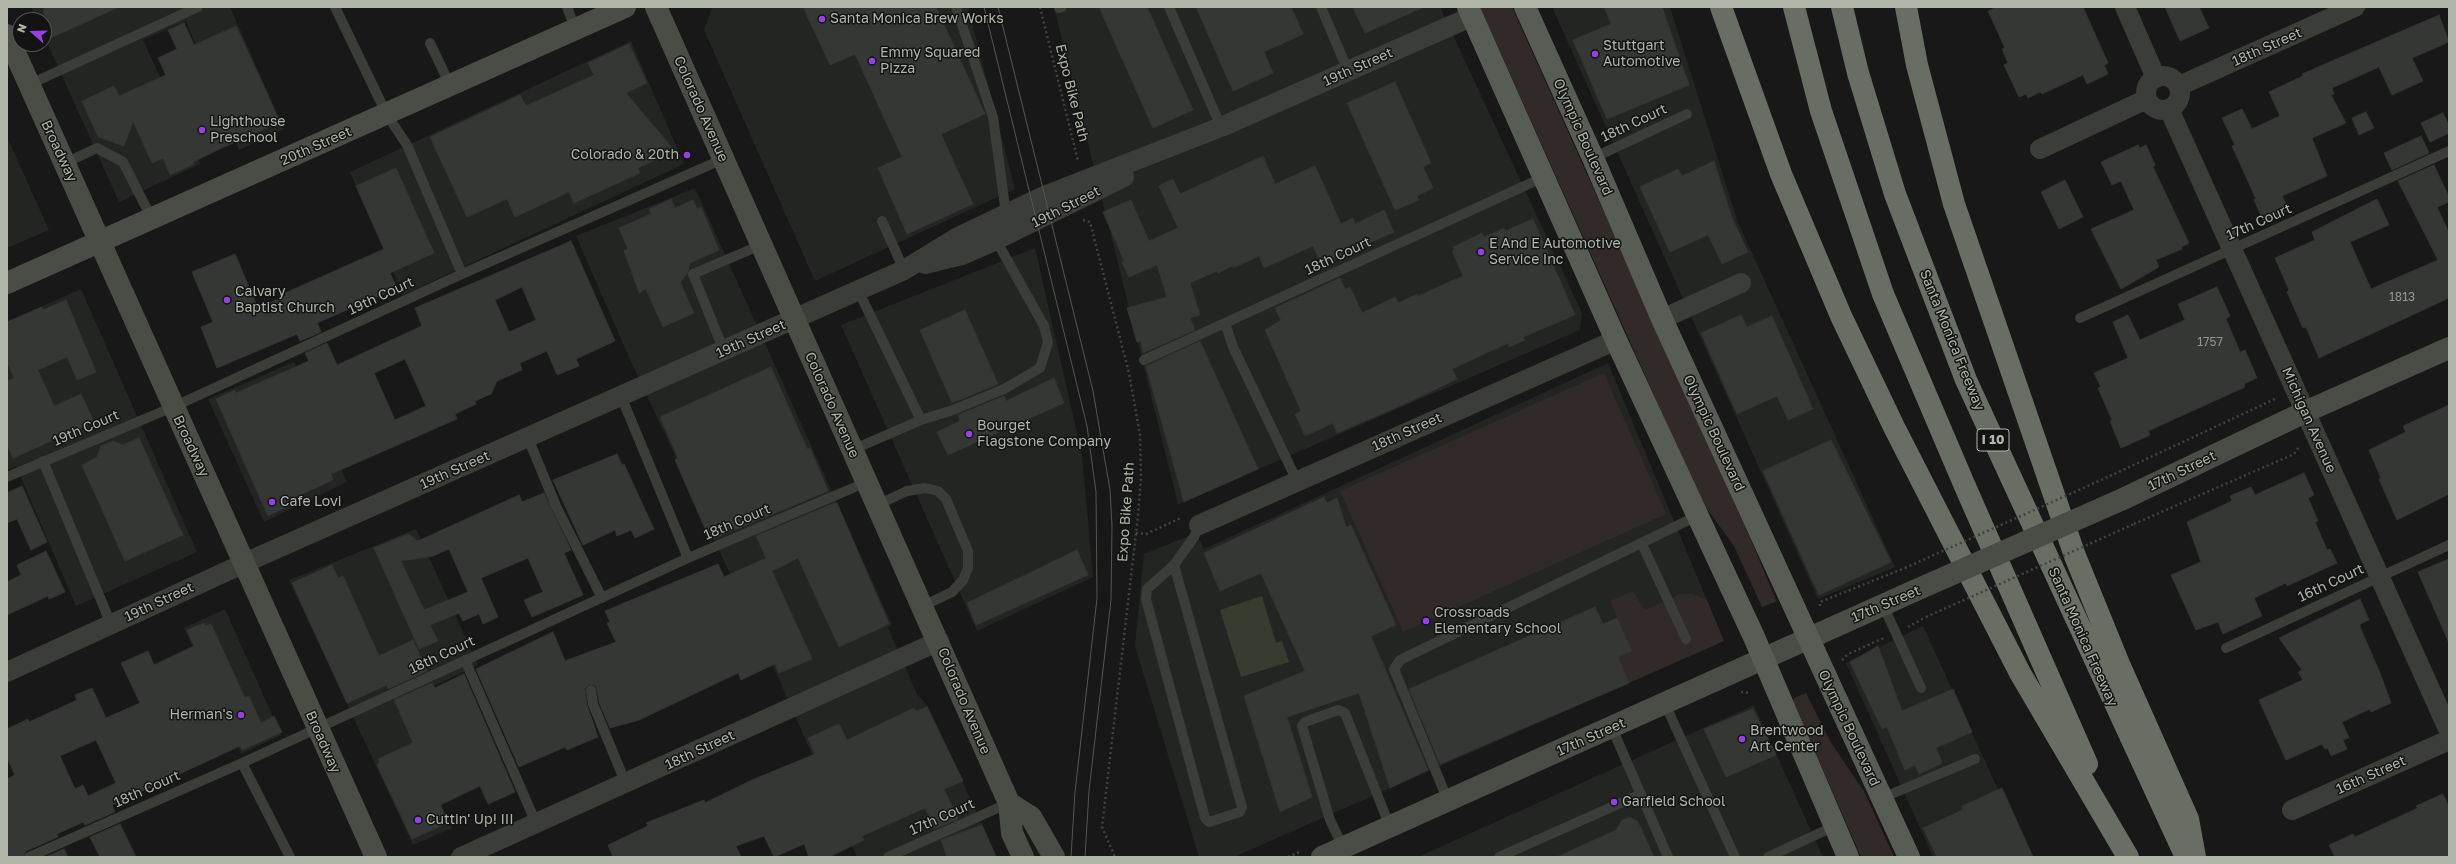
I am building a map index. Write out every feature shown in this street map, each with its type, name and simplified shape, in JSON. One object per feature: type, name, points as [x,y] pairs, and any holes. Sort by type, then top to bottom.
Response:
[{"type":"highway","points":[[1721,7],[1781,174],[1841,316],[1898,434],[2020,673],[2128,857]]},
{"type":"highway","points":[[1794,7],[1821,111],[1883,294],[1964,484],[2128,857]]},
{"type":"highway","name":"Santa Monica Freeway","points":[[1842,7],[1858,73],[1895,194],[1966,380],[2186,857]]},
{"type":"highway","points":[[1906,7],[1916,65],[1954,204],[2075,556],[2119,664],[2188,819],[2195,857]]},
{"type":"main road","name":"Olympic Boulevard","points":[[1525,7],[1593,158],[1662,319],[1909,857]]},
{"type":"main road","points":[[1471,12],[1616,340],[1762,659],[1848,857]]},
{"type":"street","name":"20th Street","points":[[7,283],[387,115],[575,28],[625,7]]},
{"type":"street","name":"Colorado Avenue","points":[[656,7],[852,450],[939,641],[1009,802],[1012,834],[1023,857]]},
{"type":"street","points":[[2125,7],[2156,78]]},
{"type":"street","name":"18th Street","points":[[2179,86],[2355,7]]},
{"type":"street","name":"19th Street","points":[[7,672],[244,564],[904,270],[958,237],[1056,191],[1220,127],[1348,71],[1471,12]]},
{"type":"street","name":"Broadway","points":[[7,35],[28,85],[65,163],[173,407],[376,857]]},
{"type":"street","points":[[2167,76],[2179,86],[2178,102],[2169,109],[2158,109],[2147,99],[2148,85],[2156,78],[2167,76]]},
{"type":"street","points":[[2040,148],[2147,99]]},
{"type":"street","name":"Michigan Avenue","points":[[2169,109],[2449,731]]},
{"type":"street","name":"19th Street","points":[[904,270],[962,255],[996,240],[1049,216],[1220,127]]},
{"type":"street","points":[[1662,319],[1741,283]]},
{"type":"street","name":"18th Street","points":[[1199,525],[1616,340]]},
{"type":"street","name":"17th Street","points":[[1322,857],[1666,704],[1808,638],[2123,499],[2306,412],[2449,348]]},
{"type":"street","name":"18th Street","points":[[461,857],[626,784],[939,641]]},
{"type":"street","name":"16th Street","points":[[2292,810],[2449,740]]},
{"type":"street","points":[[1009,802],[1031,817],[1054,857]]},
{"type":"lane","points":[[28,85],[198,7]]},
{"type":"lane","points":[[335,7],[387,115],[407,144],[462,274]]},
{"type":"lane","points":[[567,7],[575,28]]},
{"type":"lane","points":[[956,7],[993,117],[1006,214]]},
{"type":"lane","points":[[1169,7],[1220,127]]},
{"type":"lane","points":[[1321,7],[1348,71]]},
{"type":"lane","points":[[430,43],[450,85]]},
{"type":"lane","name":"18th Court","points":[[1593,158],[1687,114]]},
{"type":"lane","points":[[65,163],[97,148],[123,162],[152,219]]},
{"type":"lane","name":"17th Court","points":[[2080,318],[2449,151]]},
{"type":"lane","name":"19th Court","points":[[7,477],[173,407],[462,274],[723,159]]},
{"type":"lane","name":"18th Court","points":[[1144,360],[1544,177]]},
{"type":"lane","points":[[882,221],[904,270]]},
{"type":"lane","points":[[852,450],[920,420],[953,410],[1004,389],[1040,368],[1048,342],[1044,326],[996,240]]},
{"type":"lane","points":[[724,351],[692,274],[761,245]]},
{"type":"lane","points":[[858,290],[920,420]]},
{"type":"lane","points":[[1225,323],[1233,347],[1297,481]]},
{"type":"lane","points":[[621,396],[688,558]]},
{"type":"lane","points":[[528,438],[556,506],[602,598]]},
{"type":"lane","points":[[43,461],[111,624]]},
{"type":"lane","name":"18th Court","points":[[30,857],[317,728],[688,558],[867,482]]},
{"type":"lane","points":[[877,505],[907,491],[925,488],[938,491],[946,499],[968,551],[968,568],[963,580],[952,592],[923,606]]},
{"type":"lane","points":[[1448,801],[1394,669],[1400,660],[1697,516]]},
{"type":"lane","points":[[1174,565],[1242,807],[1240,812],[1209,822],[1205,818],[1146,599],[1147,589],[1174,565],[1194,538],[1199,525]]},
{"type":"lane","points":[[1642,544],[1686,639]]},
{"type":"lane","name":"16th Court","points":[[2226,648],[2379,576],[2449,545]]},
{"type":"lane","points":[[1883,605],[1921,688]]},
{"type":"lane","points":[[465,660],[536,823]]},
{"type":"lane","points":[[592,690],[593,704],[626,784]]},
{"type":"lane","points":[[1666,704],[1735,857]]},
{"type":"lane","points":[[1343,847],[1330,820],[1302,726],[1304,722],[1338,710],[1345,713],[1390,827]]},
{"type":"lane","points":[[1612,728],[1668,857]]},
{"type":"lane","points":[[1882,798],[1975,759]]},
{"type":"lane","points":[[242,762],[290,857]]},
{"type":"lane","points":[[1499,857],[1641,794]]},
{"type":"lane","name":"17th Court","points":[[888,857],[1009,802]]},
{"type":"lane","points":[[1768,857],[1835,826]]},
{"type":"path","name":"Expo Bike Path","points":[[1040,7],[1078,162],[1077,166]]},
{"type":"path","name":"Expo Bike Path","points":[[1077,218],[1090,222],[1136,408],[1141,478],[1102,826],[1115,857]]},
{"type":"path","points":[[1820,606],[1820,602],[1905,568],[2110,476],[2281,396]]},
{"type":"path","points":[[1842,660],[1848,654],[1896,633],[1926,617],[2294,454],[2301,445]]},
{"type":"path","points":[[1136,533],[1146,534],[1183,517],[1199,525]]},
{"type":"shaded area","points":[[31,7],[230,7],[284,129],[239,150],[186,21],[143,40],[200,164],[119,202],[51,52],[52,12],[33,12]]},
{"type":"shaded area","points":[[968,7],[1015,189],[815,281],[704,30],[712,8]]},
{"type":"shaded area","points":[[1054,7],[1440,7],[1582,313],[1580,330],[1178,504]]},
{"type":"shaded area","points":[[1480,7],[1512,7],[1751,540],[1776,600],[1775,602],[1762,607],[1734,546],[1702,502]]},
{"type":"shaded area","points":[[1552,7],[1670,7],[1737,220],[1895,567],[1818,599]]},
{"type":"shaded area","points":[[631,41],[684,164],[403,295],[350,172]]},
{"type":"shaded area","points":[[7,137],[49,230],[7,248]]},
{"type":"shaded area","points":[[695,188],[892,625],[888,628],[917,694],[928,706],[997,857],[857,857],[778,677],[629,357],[576,236]]},
{"type":"shaded area","points":[[1035,248],[1082,455],[1093,577],[977,631],[841,325]]},
{"type":"shaded area","points":[[81,289],[197,552],[76,606],[16,466],[7,470],[7,322]]},
{"type":"shaded area","points":[[294,362],[347,482],[264,522],[208,399]]},
{"type":"shaded area","name":"Crossroads Elementary School","points":[[1608,363],[1724,641],[1234,857],[1199,857],[1135,646],[1144,554],[1196,533],[1204,549]]},
{"type":"shaded area","points":[[1604,373],[1666,514],[1403,632],[1340,491]]},
{"type":"shaded area","points":[[416,529],[478,665],[395,704],[452,828],[413,845],[289,580]]},
{"type":"shaded area","points":[[1633,591],[1645,610],[1680,594],[1693,594],[1707,600],[1724,641],[1629,683],[1618,657],[1617,618],[1610,601]]},
{"type":"shaded area","points":[[1262,596],[1276,643],[1282,641],[1289,662],[1241,677],[1220,610]]},
{"type":"shaded area","points":[[225,609],[281,735],[241,754],[184,628]]},
{"type":"shaded area","points":[[1923,626],[2029,857],[1933,857],[1846,663]]},
{"type":"shaded area","points":[[1806,693],[1830,741],[1865,793],[1894,857],[1861,857],[1793,701],[1794,698]]},
{"type":"shaded area","points":[[1754,705],[1823,857],[1418,857]]},
{"type":"building","points":[[44,7],[119,7],[52,37],[52,12],[44,12]]},
{"type":"building","points":[[803,7],[936,7],[985,114],[941,134],[973,204],[907,234],[878,168],[902,157],[855,54],[830,65]]},
{"type":"building","points":[[1099,7],[1147,7],[1193,110],[1153,128]]},
{"type":"building","points":[[1196,7],[1291,7],[1303,34],[1264,52],[1273,73],[1233,91]]},
{"type":"building","points":[[1353,7],[1424,7],[1365,33]]},
{"type":"building","points":[[1604,7],[1662,7],[1689,85],[1607,119],[1573,40],[1611,24]]},
{"type":"building","points":[[1997,7],[2083,7],[2108,63],[2104,65],[2108,74],[2087,84],[2083,75],[2042,94],[2040,92],[2028,98],[2026,94],[2019,97],[2004,65],[2008,63],[2002,49],[2005,48],[1988,11]]},
{"type":"building","points":[[2165,7],[2199,7],[2209,28],[2180,41]]},
{"type":"building","points":[[2439,15],[2449,42],[2412,58],[2423,81],[2392,95],[2379,67],[2332,88],[2334,94],[2331,95],[2346,123],[2312,138],[2327,176],[2282,196],[2289,209],[2264,222],[2254,200],[2256,199],[2232,146],[2235,145],[2222,118],[2242,109],[2252,129],[2280,116],[2269,92],[2303,76],[2302,74]]},
{"type":"building","points":[[184,23],[194,45],[236,26],[280,122],[222,148],[193,162],[194,164],[170,175],[163,158],[152,163],[133,121],[124,146],[98,137],[82,101],[114,86],[119,96],[166,75],[158,58],[177,49],[168,30]]},
{"type":"building","points":[[629,44],[647,83],[626,93],[675,151],[638,168],[640,173],[574,203],[569,192],[515,217],[507,199],[467,217],[430,137],[520,95],[526,106],[594,75],[588,63]]},
{"type":"building","points":[[1395,82],[1431,163],[1423,167],[1433,188],[1417,196],[1419,200],[1395,210],[1347,103]]},
{"type":"building","points":[[2366,112],[2374,128],[2359,135],[2352,118]]},
{"type":"building","points":[[2443,113],[2449,126],[2449,133],[2430,142],[2421,123]]},
{"type":"building","points":[[2421,136],[2429,153],[2392,170],[2384,153]]},
{"type":"building","points":[[2138,145],[2140,148],[2146,145],[2155,165],[2153,167],[2189,243],[2181,247],[2182,249],[2156,260],[2159,267],[2121,289],[2091,229],[2134,210],[2121,181],[2112,185],[2101,162]]},
{"type":"building","points":[[1263,156],[1275,184],[1315,166],[1341,224],[1353,218],[1355,224],[1384,210],[1394,232],[1321,264],[1313,246],[1264,268],[1259,256],[1233,268],[1232,266],[1218,273],[1217,271],[1190,283],[1200,315],[1190,318],[1195,330],[1143,353],[1141,341],[1137,342],[1127,308],[1167,297],[1157,265],[1129,277],[1122,262],[1124,261],[1103,212],[1131,200],[1149,241],[1178,228],[1159,186],[1173,179],[1180,194]]},
{"type":"building","points":[[1714,161],[1732,218],[1748,252],[1722,264],[1708,235],[1670,252],[1640,187],[1678,169],[1682,176]]},
{"type":"building","points":[[2434,165],[2449,197],[2449,202],[2437,207],[2449,233],[2449,298],[2319,358],[2306,327],[2303,328],[2287,292],[2289,290],[2275,258],[2315,240],[2312,232],[2377,199],[2389,225],[2350,242],[2371,289],[2438,260],[2398,181]]},
{"type":"building","points":[[396,168],[434,253],[390,273],[397,288],[317,323],[321,332],[300,341],[297,334],[217,368],[201,327],[213,322],[192,272],[235,254],[258,308],[286,296],[285,293],[384,249],[356,186]]},
{"type":"building","points":[[2065,180],[2083,217],[2059,229],[2041,192]]},
{"type":"building","points":[[671,199],[675,208],[693,200],[697,209],[701,207],[719,250],[690,263],[687,274],[680,282],[694,313],[663,327],[646,289],[639,293],[624,251],[628,249],[619,228],[651,214],[649,209]]},
{"type":"building","points":[[1533,219],[1575,315],[1523,337],[1525,340],[1509,347],[1508,343],[1452,369],[1457,379],[1411,401],[1337,433],[1333,423],[1305,436],[1295,414],[1301,411],[1265,330],[1281,320],[1275,308],[1340,278],[1345,289],[1350,287],[1362,313],[1395,297],[1398,303],[1417,294],[1418,296],[1463,276],[1452,251],[1454,251],[1453,247],[1482,233],[1484,237],[1504,228],[1505,231]]},
{"type":"building","points":[[571,241],[615,341],[576,359],[579,366],[557,375],[547,351],[520,363],[522,370],[497,381],[491,394],[475,401],[476,404],[455,414],[457,419],[331,474],[333,480],[293,498],[296,503],[268,516],[216,399],[235,390],[236,393],[309,361],[305,353],[327,343],[337,365],[422,326],[415,308]],"holes":[[[522,287],[536,320],[509,332],[495,300]],[[405,359],[426,406],[395,420],[374,373]]]},
{"type":"building","points":[[2217,287],[2230,316],[2226,319],[2240,352],[2245,350],[2257,378],[2244,384],[2245,387],[2148,431],[2150,435],[2121,448],[2110,421],[2112,420],[2098,388],[2101,387],[2094,373],[2128,358],[2113,322],[2128,315],[2140,340],[2185,320],[2178,304]]},
{"type":"building","points":[[66,300],[96,372],[77,380],[67,357],[38,370],[54,406],[81,394],[94,422],[13,458],[7,444],[7,381],[14,378],[7,361],[7,322],[42,307],[43,310]]},
{"type":"building","points":[[965,310],[998,384],[952,403],[920,330]]},
{"type":"building","points":[[1741,315],[1747,327],[1772,316],[1813,409],[1788,420],[1777,396],[1737,414],[1701,333]]},
{"type":"building","points":[[1200,341],[1258,469],[1184,502],[1146,366]]},
{"type":"building","points":[[771,367],[807,449],[810,448],[828,491],[710,540],[675,460],[678,458],[660,417]]},
{"type":"building","points":[[1054,378],[1064,403],[948,455],[937,432],[960,421],[958,415],[1004,396],[1006,401]]},
{"type":"building","points":[[2449,405],[2449,494],[2397,520],[2379,479],[2381,478],[2369,450],[2406,432],[2403,426]]},
{"type":"building","points":[[139,438],[183,535],[125,561],[82,465],[97,457],[101,446],[113,441],[123,445]]},
{"type":"building","points":[[1831,440],[1891,562],[1819,595],[1763,471]]},
{"type":"building","points":[[617,454],[622,465],[624,464],[654,529],[635,538],[631,530],[617,536],[615,530],[583,545],[553,480]]},
{"type":"building","points":[[2304,473],[2314,495],[2308,498],[2318,521],[2315,522],[2327,550],[2330,549],[2337,563],[2287,586],[2286,583],[2254,598],[2262,616],[2223,634],[2218,622],[2196,630],[2171,575],[2201,562],[2187,522],[2232,501],[2230,496],[2251,487],[2255,495]]},
{"type":"building","points":[[22,486],[47,542],[31,550],[17,519],[7,523],[7,493]]},
{"type":"building","points":[[544,493],[571,550],[564,553],[583,595],[532,617],[524,600],[543,592],[528,558],[481,578],[498,617],[483,624],[479,614],[463,621],[459,613],[430,625],[438,641],[419,649],[374,548],[408,534],[418,541],[519,495],[522,502]],"holes":[[[449,549],[468,592],[424,610],[401,561],[433,556]]]},
{"type":"building","points":[[1324,497],[1327,503],[1337,498],[1346,527],[1351,525],[1396,625],[1371,636],[1428,770],[1390,788],[1359,693],[1287,717],[1312,797],[1280,812],[1244,696],[1305,671],[1261,573],[1220,591],[1204,553]]},
{"type":"building","points":[[837,503],[889,624],[839,647],[798,558],[772,571],[812,659],[779,673],[775,664],[741,680],[738,673],[639,720],[610,728],[599,702],[596,686],[590,684],[585,688],[587,705],[598,737],[567,750],[565,747],[519,767],[476,669],[553,632],[565,661],[616,642],[607,623],[610,622],[605,611],[718,564],[724,577],[766,558],[756,536]]},
{"type":"building","points":[[1077,550],[1088,575],[976,625],[967,603]]},
{"type":"building","points":[[46,551],[65,592],[49,599],[48,596],[7,615],[7,582],[21,575],[17,565]]},
{"type":"building","points":[[2449,559],[2449,643],[2418,572]]},
{"type":"building","points":[[332,565],[338,578],[343,576],[379,656],[413,640],[427,671],[388,689],[387,685],[347,703],[292,583]]},
{"type":"building","points":[[2360,599],[2369,620],[2360,624],[2360,627],[2391,703],[2371,712],[2370,709],[2342,722],[2349,738],[2343,740],[2347,749],[2331,756],[2328,748],[2325,749],[2322,744],[2286,760],[2259,700],[2303,680],[2298,672],[2302,670],[2279,638]]},
{"type":"building","points":[[1595,607],[1603,624],[1617,618],[1632,651],[1618,657],[1629,683],[1440,764],[1409,689]]},
{"type":"building","points":[[204,623],[205,626],[211,624],[245,698],[249,696],[261,723],[274,716],[282,732],[242,750],[240,746],[112,805],[115,812],[85,825],[83,822],[57,834],[58,837],[26,851],[23,857],[7,857],[7,779],[15,775],[7,758],[7,729],[28,719],[29,722],[77,700],[75,695],[92,688],[106,718],[140,703],[121,663],[148,651],[154,665],[194,646],[187,630]],"holes":[[[96,740],[116,783],[88,796],[83,785],[75,789],[60,756]]]},
{"type":"building","points":[[1878,646],[1902,711],[1953,689],[1972,732],[1936,748],[1942,763],[1919,774],[1915,765],[1905,770],[1887,727],[1882,729],[1850,662]]},
{"type":"building","points":[[464,674],[515,792],[488,804],[480,786],[440,805],[448,823],[412,839],[377,765],[380,762],[378,759],[413,743],[394,700],[432,683],[435,688]]},
{"type":"building","points":[[927,707],[963,781],[944,789],[958,819],[935,829],[925,808],[862,836],[864,840],[829,857],[809,857],[804,844],[774,857],[764,836],[736,846],[741,857],[613,857],[608,845],[648,826],[646,823],[704,800],[705,803],[752,780],[815,754],[808,738],[839,724],[847,740],[914,708],[916,711]]},
{"type":"building","points":[[1753,709],[1776,755],[1726,777],[1704,729]]},
{"type":"building","points":[[2002,788],[2033,857],[1937,857],[1923,828],[1963,810],[1962,806]]},
{"type":"building","points":[[2443,794],[2449,807],[2449,857],[2335,857],[2329,845],[2353,834],[2355,837],[2418,808],[2416,806]]},
{"type":"building","points":[[1630,817],[1638,822],[1654,857],[1557,857],[1616,830],[1622,820]]},
{"type":"building","points":[[120,824],[136,857],[100,857],[90,837]]},
{"type":"building","points":[[982,825],[996,857],[947,857],[941,840]]},
{"type":"building","points":[[64,849],[68,857],[45,857]]},
{"type":"tram line","points":[[984,7],[1087,426],[1096,492],[1097,598],[1075,792],[1071,857]]},
{"type":"tram line","points":[[998,7],[1093,391],[1110,490],[1112,526],[1111,600],[1089,791],[1085,857]]},
{"type":"place","name":"Santa Monica Brew Works","points":[[822,19]]},
{"type":"place","name":"Stuttgart Automotive","points":[[1595,54]]},
{"type":"place","name":"Emmy Squared Pizza","points":[[872,61]]},
{"type":"place","name":"Lighthouse Preschool","points":[[202,130]]},
{"type":"place","name":"Colorado & 20th","points":[[687,155]]},
{"type":"place","name":"E And E Automotive Service Inc","points":[[1481,252]]},
{"type":"place","name":"Calvary Baptist Church","points":[[227,300]]},
{"type":"place","name":"Bourget Flagstone Company","points":[[969,434]]},
{"type":"place","name":"Cafe Lovi","points":[[272,502]]},
{"type":"place","name":"Crossroads Elementary School","points":[[1426,621]]},
{"type":"place","name":"Herman's","points":[[241,715]]},
{"type":"place","name":"Brentwood Art Center","points":[[1742,739]]},
{"type":"place","name":"Garfield School","points":[[1614,802]]},
{"type":"place","name":"Cuttin' Up! III","points":[[418,820]]}]
